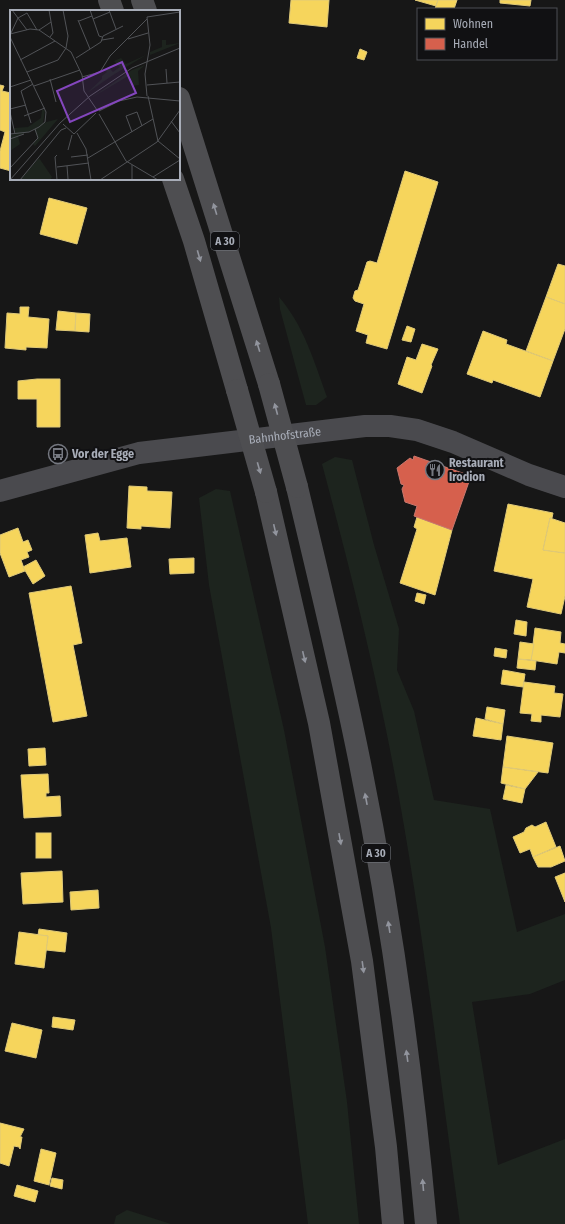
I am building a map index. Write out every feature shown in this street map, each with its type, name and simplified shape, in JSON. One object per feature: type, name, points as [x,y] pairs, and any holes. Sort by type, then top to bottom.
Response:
[{"type":"highway","points":[[109,0],[113,10]]},
{"type":"highway","points":[[142,0],[146,10]]},
{"type":"highway","name":"A 30","points":[[180,101],[270,384],[297,487],[352,725],[375,843],[396,977],[419,1148],[426,1224]]},
{"type":"highway","name":"A 30","points":[[173,180],[194,241],[266,492],[319,723],[362,961],[386,1147],[394,1224]]},
{"type":"street","name":"Bahnhofstraße","points":[[0,491],[139,453],[365,426],[390,426],[417,430],[452,442],[529,475],[565,487]]},
{"type":"shaded area","points":[[279,297],[288,308],[308,344],[327,397],[316,405],[306,405],[280,309]]},
{"type":"shaded area","points":[[335,457],[352,460],[374,545],[399,629],[397,670],[414,711],[434,800],[490,809],[517,932],[565,914],[565,980],[530,994],[472,1002],[498,1165],[565,1139],[565,1224],[460,1224],[427,973],[397,787],[363,626],[322,464]]},
{"type":"shaded area","points":[[216,489],[230,491],[284,730],[325,947],[347,1102],[359,1224],[308,1224],[271,928],[209,585],[199,498]]},
{"type":"shaded area","points":[[127,1210],[171,1224],[114,1224],[116,1216]]},
{"type":"building: Wohnen","points":[[291,0],[329,0],[327,27],[289,23]]},
{"type":"building: Wohnen","points":[[415,0],[438,0],[436,6]]},
{"type":"building: Wohnen","points":[[438,0],[457,0],[454,8],[435,8]]},
{"type":"building: Wohnen","points":[[500,0],[531,0],[530,6],[500,3]]},
{"type":"building: Wohnen","points":[[360,49],[367,52],[364,60],[357,58]]},
{"type":"building: Wohnen","points":[[0,85],[4,86],[2,91],[10,93],[10,171],[0,168],[0,151],[5,132],[0,130]]},
{"type":"building: Wohnen","points":[[405,171],[438,182],[387,349],[366,343],[368,335],[356,331],[364,304],[355,301],[353,298],[355,291],[358,290],[367,262],[370,261],[377,263]]},
{"type":"building: Wohnen","points":[[49,198],[87,208],[77,244],[40,234]]},
{"type":"building: Wohnen","points":[[558,264],[565,266],[565,304],[546,297]]},
{"type":"building: Wohnen","points":[[546,297],[565,304],[565,329],[553,361],[526,351]]},
{"type":"building: Wohnen","points":[[20,307],[29,307],[28,317],[49,319],[47,348],[26,347],[26,350],[5,348],[7,313],[20,314]]},
{"type":"building: Wohnen","points":[[58,311],[76,313],[75,331],[56,330]]},
{"type":"building: Wohnen","points":[[76,313],[90,314],[89,332],[75,331]]},
{"type":"building: Wohnen","points":[[407,326],[415,329],[411,342],[402,340]]},
{"type":"building: Wohnen","points":[[483,331],[507,340],[506,344],[553,361],[540,397],[493,380],[492,383],[467,374]]},
{"type":"building: Wohnen","points":[[422,344],[438,349],[422,393],[398,384],[407,357],[416,360]]},
{"type":"building: Wohnen","points":[[60,379],[60,427],[37,427],[37,399],[18,399],[18,381]]},
{"type":"building: Wohnen","points":[[129,486],[147,487],[147,491],[172,492],[170,528],[141,526],[141,529],[127,528]]},
{"type":"building: Wohnen","points":[[508,504],[553,513],[552,518],[550,518],[543,550],[565,553],[565,596],[561,614],[527,607],[533,579],[494,571]]},
{"type":"building: Wohnen","points":[[417,517],[452,530],[435,595],[400,583],[417,529],[414,527]]},
{"type":"building: Wohnen","points":[[550,518],[565,523],[565,553],[543,550]]},
{"type":"building: Wohnen","points":[[18,528],[23,542],[28,540],[32,550],[27,552],[29,557],[21,560],[25,571],[9,577],[0,553],[0,535]]},
{"type":"building: Wohnen","points":[[98,533],[100,541],[127,538],[131,567],[90,573],[85,535]]},
{"type":"building: Wohnen","points":[[194,558],[194,573],[170,574],[169,559]]},
{"type":"building: Wohnen","points":[[36,560],[45,576],[33,584],[23,567]]},
{"type":"building: Wohnen","points":[[71,586],[82,643],[73,645],[87,716],[53,722],[29,593]]},
{"type":"building: Wohnen","points":[[417,593],[426,595],[424,604],[415,601]]},
{"type":"building: Wohnen","points":[[516,620],[527,622],[526,636],[514,634]]},
{"type":"building: Wohnen","points":[[535,628],[561,632],[560,643],[565,644],[565,653],[559,652],[557,664],[531,660]]},
{"type":"building: Wohnen","points":[[520,642],[534,644],[531,660],[518,659]]},
{"type":"building: Wohnen","points":[[495,648],[507,650],[506,658],[494,656]]},
{"type":"building: Wohnen","points":[[518,659],[536,661],[535,670],[517,668]]},
{"type":"building: Wohnen","points":[[503,670],[525,674],[523,687],[501,684]]},
{"type":"building: Wohnen","points":[[524,682],[555,686],[554,693],[563,694],[560,717],[541,715],[541,722],[531,721],[532,714],[520,713]]},
{"type":"building: Wohnen","points":[[487,707],[505,710],[503,724],[485,719]]},
{"type":"building: Wohnen","points":[[476,718],[503,724],[501,740],[473,736]]},
{"type":"building: Wohnen","points":[[507,736],[553,743],[548,773],[503,767]]},
{"type":"building: Wohnen","points":[[45,748],[46,765],[29,766],[28,749]]},
{"type":"building: Wohnen","points":[[503,767],[538,772],[525,789],[501,783]]},
{"type":"building: Wohnen","points":[[48,774],[49,793],[46,793],[46,797],[60,796],[61,816],[24,818],[21,775]]},
{"type":"building: Wohnen","points":[[506,785],[525,789],[522,803],[503,799]]},
{"type":"building: Wohnen","points":[[546,822],[556,847],[533,857],[530,849],[520,853],[513,837],[524,832],[526,828],[532,825],[535,827]]},
{"type":"building: Wohnen","points":[[36,833],[51,833],[51,858],[36,858]]},
{"type":"building: Wohnen","points":[[560,846],[565,861],[551,867],[538,867],[533,857]]},
{"type":"building: Wohnen","points":[[62,871],[63,902],[23,904],[21,873]]},
{"type":"building: Wohnen","points":[[565,873],[565,902],[555,877]]},
{"type":"building: Wohnen","points":[[98,890],[99,908],[71,910],[70,892]]},
{"type":"building: Wohnen","points":[[39,929],[67,933],[65,952],[46,950],[48,936],[38,935]]},
{"type":"building: Wohnen","points":[[19,932],[48,936],[44,968],[15,964]]},
{"type":"building: Wohnen","points":[[53,1017],[75,1020],[73,1030],[52,1027]]},
{"type":"building: Wohnen","points":[[12,1023],[42,1030],[36,1058],[5,1051]]},
{"type":"building: Wohnen","points":[[0,1123],[24,1129],[20,1137],[22,1137],[20,1149],[19,1147],[14,1146],[9,1166],[0,1163]]},
{"type":"building: Wohnen","points":[[41,1149],[56,1153],[49,1185],[34,1181]]},
{"type":"building: Wohnen","points":[[52,1178],[63,1180],[62,1189],[50,1186]]},
{"type":"building: Wohnen","points":[[17,1185],[38,1191],[35,1202],[14,1196]]},
{"type":"building: Handel","points":[[414,456],[471,476],[452,530],[414,516],[417,506],[405,502],[402,489],[404,485],[401,484],[397,468],[410,458],[413,460]]},
{"type":"place","name":"Vor der Egge","points":[[58,454]]},
{"type":"place","name":"Restaurant Irodion","points":[[435,470]]}]
